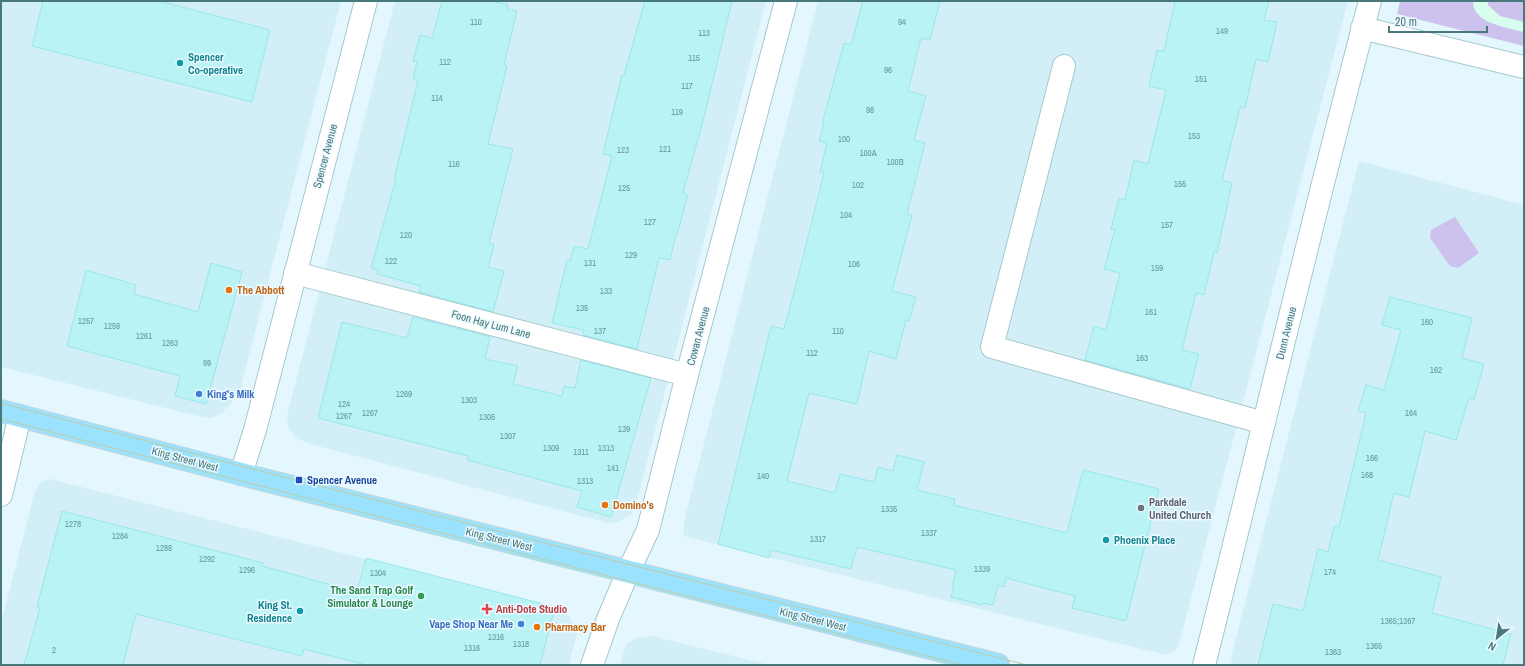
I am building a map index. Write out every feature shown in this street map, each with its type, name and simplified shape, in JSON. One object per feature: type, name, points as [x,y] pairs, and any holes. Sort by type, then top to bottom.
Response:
[{"type":"main road","name":"King Street West","points":[[11,413],[241,474],[998,665]]},
{"type":"street","name":"Spencer Avenue","points":[[241,474],[255,430],[366,1]]},
{"type":"street","name":"Cowan Avenue","points":[[592,665],[608,619],[648,530],[786,1]]},
{"type":"street","name":"Dunn Avenue","points":[[1204,665],[1362,28],[1370,1]]},
{"type":"street","points":[[1362,28],[1524,67]]},
{"type":"street","points":[[1064,66],[992,347],[1264,423]]},
{"type":"street","name":"Foon Hay Lum Lane","points":[[295,273],[688,375]]},
{"type":"street","points":[[1,495],[11,413]]},
{"type":"shaded area","points":[[1,1],[341,1],[239,394],[221,414],[211,418],[202,417],[1,367]]},
{"type":"shaded area","points":[[395,1],[766,1],[637,501],[631,515],[620,521],[608,523],[310,444],[298,439],[288,429],[287,415]]},
{"type":"shaded area","points":[[818,1],[1348,1],[1242,406],[1003,342],[1054,62],[980,352],[1221,415],[1237,425],[1178,648],[1166,655],[683,536],[685,517]]},
{"type":"shaded area","points":[[1400,1],[1524,1],[1524,46],[1397,14]]},
{"type":"shaded area","points":[[1400,1],[1473,1],[1474,8],[1478,15],[1484,19],[1501,26],[1524,32],[1524,46],[1397,14]]},
{"type":"shaded area","points":[[1488,1],[1524,1],[1524,22],[1500,16],[1488,5]]},
{"type":"shaded area","points":[[1359,161],[1524,205],[1524,665],[1232,665],[1231,657]]},
{"type":"shaded area","points":[[1455,217],[1479,253],[1458,268],[1450,266],[1430,238],[1431,230]]},
{"type":"shaded area","points":[[50,479],[555,607],[569,616],[577,633],[569,665],[1,665],[1,623],[35,491],[41,482]]},
{"type":"shaded area","points":[[652,636],[770,665],[620,665],[626,644],[636,638]]},
{"type":"building","name":"Spencer Co-operative","points":[[43,1],[159,1],[270,30],[252,102],[32,46]]},
{"type":"building","points":[[442,1],[491,1],[508,5],[507,9],[517,11],[504,65],[507,66],[488,144],[513,149],[489,243],[494,245],[488,267],[504,271],[493,312],[419,292],[421,286],[377,274],[378,270],[371,268],[396,179],[394,179],[418,81],[413,79],[417,62],[413,61],[420,35],[432,38]]},
{"type":"building","points":[[645,1],[732,1],[704,117],[683,193],[688,195],[670,260],[659,258],[637,349],[583,335],[584,330],[552,323],[567,260],[570,261],[574,246],[588,249],[612,156],[603,154],[622,75],[624,75]]},
{"type":"building","points":[[863,1],[940,1],[930,40],[921,38],[908,91],[926,96],[914,140],[925,143],[907,214],[912,215],[892,291],[916,297],[909,321],[906,320],[896,359],[869,351],[857,404],[809,393],[787,481],[835,493],[840,474],[874,482],[878,467],[893,471],[897,455],[924,462],[917,490],[955,499],[954,505],[1067,533],[1083,470],[1159,489],[1126,621],[1072,608],[1075,596],[1006,578],[1004,587],[998,585],[993,605],[983,603],[982,605],[951,597],[956,570],[857,547],[851,569],[771,550],[769,558],[718,544],[771,326],[784,329],[797,281],[824,173],[820,172],[827,143],[819,141],[824,124],[822,124],[844,43],[851,45]]},
{"type":"building","points":[[1175,1],[1269,1],[1264,20],[1277,22],[1268,62],[1256,59],[1245,108],[1240,107],[1222,180],[1232,183],[1217,253],[1214,252],[1204,295],[1196,293],[1182,350],[1199,354],[1190,389],[1085,360],[1094,326],[1106,330],[1120,273],[1104,269],[1115,230],[1111,229],[1119,198],[1125,200],[1134,160],[1148,164],[1166,90],[1149,86],[1157,50],[1164,51]]},
{"type":"building","points":[[211,263],[242,272],[206,404],[175,396],[180,376],[67,346],[86,270],[136,285],[134,294],[198,312]]},
{"type":"building","points":[[1390,297],[1472,318],[1462,358],[1484,364],[1474,400],[1469,398],[1456,440],[1425,431],[1409,497],[1394,493],[1378,560],[1441,577],[1432,613],[1511,634],[1503,665],[1258,665],[1273,604],[1303,611],[1318,549],[1328,552],[1334,526],[1339,527],[1366,413],[1358,411],[1366,385],[1384,390],[1401,330],[1382,325]]},
{"type":"building","points":[[413,317],[490,337],[485,359],[518,366],[513,384],[562,396],[564,386],[575,388],[581,360],[651,378],[611,517],[577,507],[582,491],[467,460],[468,456],[318,418],[342,322],[407,338]]},
{"type":"building","points":[[62,511],[263,563],[262,566],[357,592],[366,558],[555,607],[540,665],[366,665],[304,649],[302,656],[136,614],[123,665],[24,665],[40,608],[37,607]]},
{"type":"tram line","points":[[1,403],[276,475],[1027,665]]},
{"type":"tram line","points":[[1,419],[624,580],[963,665]]},
{"type":"place","name":"Spencer Co-operative","points":[[180,63]]},
{"type":"place","name":"The Abbott","points":[[229,290]]},
{"type":"place","name":"King's Milk","points":[[199,394]]},
{"type":"place","name":"Spencer Avenue","points":[[299,480]]},
{"type":"place","name":"Domino's","points":[[605,505]]},
{"type":"place","name":"Parkdale United Church","points":[[1141,508]]},
{"type":"place","name":"Phoenix Place","points":[[1106,540]]},
{"type":"place","name":"The Sand Trap Golf Simulator & Lounge","points":[[421,596]]},
{"type":"place","name":"Anti-Dote Studio","points":[[487,609]]},
{"type":"place","name":"King St. Residence","points":[[300,611]]},
{"type":"place","name":"Vape Shop Near Me","points":[[521,624]]},
{"type":"place","name":"Pharmacy Bar","points":[[537,627]]}]
